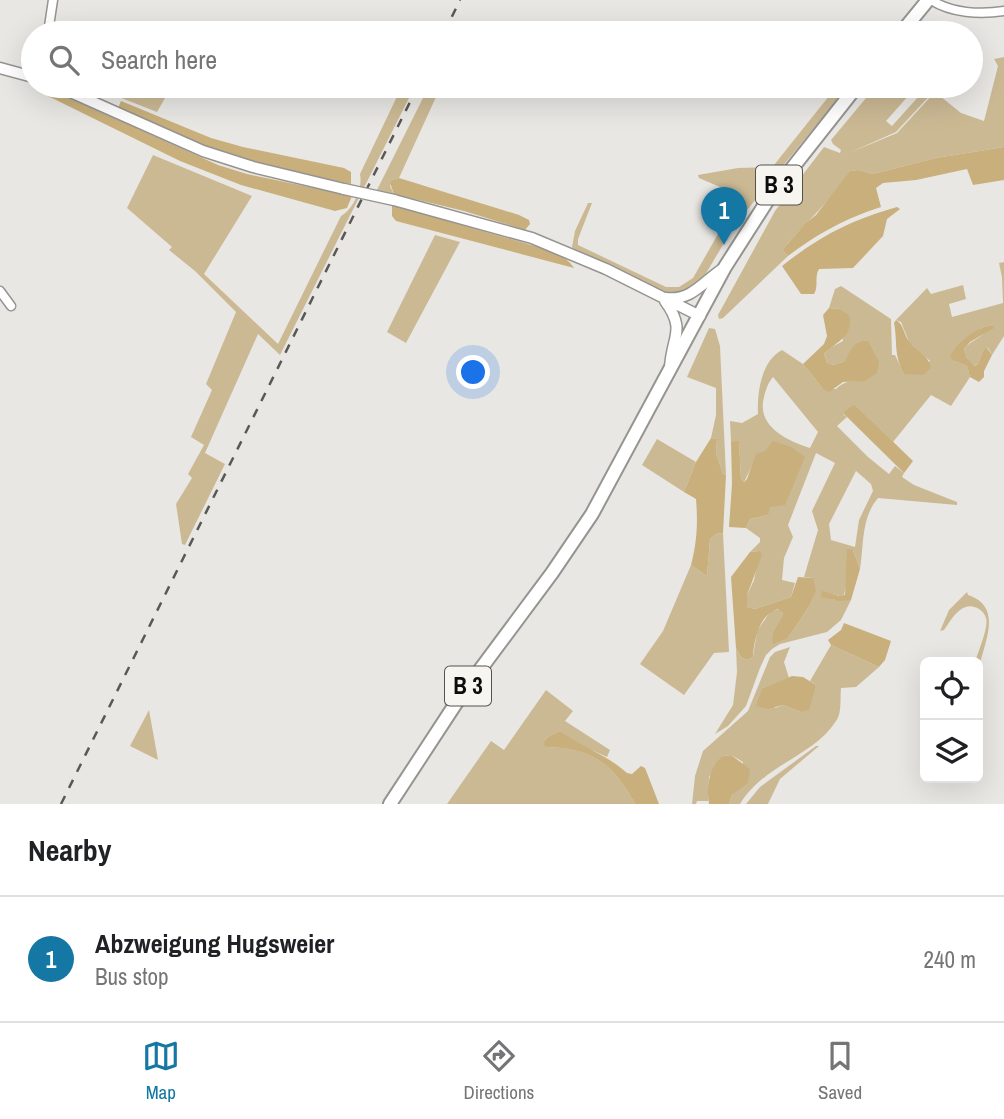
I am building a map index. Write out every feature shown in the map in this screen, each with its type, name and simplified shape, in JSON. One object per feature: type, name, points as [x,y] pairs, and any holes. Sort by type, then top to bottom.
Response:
[{"type":"main road","points":[[911,21],[929,0]]},
{"type":"main road","name":"B 3","points":[[390,804],[462,694],[552,573],[592,514],[725,267],[771,195],[847,98]]},
{"type":"street","points":[[50,21],[53,0]]},
{"type":"street","points":[[929,0],[946,8],[980,13],[1004,11]]},
{"type":"street","points":[[0,68],[21,74]]},
{"type":"street","points":[[84,98],[203,151],[253,167],[394,200],[532,238],[606,269],[700,316]]},
{"type":"street","points":[[663,298],[687,296],[725,267]]},
{"type":"street","points":[[0,291],[11,306]]},
{"type":"street","points":[[663,298],[677,323],[677,335],[670,354],[670,369]]},
{"type":"shaded area","points":[[1004,57],[1004,147],[936,158],[873,174],[850,171],[782,250],[788,256],[719,319],[718,315],[775,211],[824,147],[840,153],[841,150],[831,140],[866,98],[906,98],[886,121],[892,126],[917,98],[928,98],[896,132],[849,153],[897,133],[929,98],[942,98],[961,113],[984,121],[998,66],[994,59]]},
{"type":"shaded area","points":[[51,98],[70,98],[218,165],[247,174],[352,196],[347,208],[335,211],[241,185],[180,161]]},
{"type":"shaded area","points":[[121,98],[165,98],[157,112]]},
{"type":"shaded area","points":[[396,98],[409,98],[280,355],[258,334],[205,453],[225,464],[185,545],[182,544],[176,504],[192,478],[188,474],[204,445],[191,437],[212,390],[206,384],[236,312],[195,271],[169,250],[172,247],[127,208],[153,155],[252,196],[204,274],[278,344],[341,216],[356,198],[360,174]]},
{"type":"shaded area","points":[[423,98],[436,98],[399,178],[392,180],[390,186],[394,194],[377,190]]},
{"type":"shaded area","points":[[827,98],[838,98],[734,226],[701,282],[687,291],[663,293],[576,252],[572,247],[575,231],[588,203],[592,203],[578,245],[666,287],[679,287],[693,278],[722,227],[743,201],[734,193],[699,178],[698,175],[774,165]]},
{"type":"shaded area","points":[[121,101],[211,138],[344,168],[351,172],[351,184],[266,166],[194,143],[118,108]]},
{"type":"shaded area","points":[[1004,147],[1004,180],[973,185],[967,169],[916,180],[883,183],[876,188],[881,207],[832,227],[788,256],[782,250],[816,215],[850,171],[873,174],[936,158]]},
{"type":"shaded area","points":[[399,178],[519,215],[529,220],[530,224],[525,230],[464,211],[394,194],[390,183]]},
{"type":"shaded area","points":[[392,205],[538,247],[563,257],[574,268],[396,221],[392,216]]},
{"type":"shaded area","points":[[897,207],[900,209],[887,219],[883,236],[853,268],[819,269],[814,294],[801,294],[782,266],[836,230]]},
{"type":"shaded area","points":[[435,235],[460,242],[406,343],[387,332]]},
{"type":"shaded area","points":[[1004,262],[1004,336],[992,355],[988,348],[983,350],[978,364],[973,366],[964,349],[992,325],[974,333],[965,343],[954,361],[967,366],[970,377],[951,406],[931,395],[893,442],[854,404],[843,414],[847,417],[837,426],[889,474],[895,466],[904,473],[902,477],[914,485],[957,502],[957,505],[878,498],[866,523],[860,569],[853,550],[844,595],[822,592],[834,600],[851,600],[841,620],[827,632],[780,644],[772,649],[760,668],[746,706],[728,726],[715,734],[733,705],[737,672],[736,648],[741,657],[747,660],[753,657],[757,631],[770,612],[779,609],[783,613],[782,619],[788,638],[808,608],[813,578],[804,577],[818,530],[812,511],[835,463],[816,453],[788,525],[793,537],[784,558],[782,580],[795,583],[791,597],[755,609],[747,607],[747,595],[754,580],[760,551],[750,552],[760,542],[760,538],[746,528],[750,519],[768,515],[765,451],[752,466],[744,482],[741,479],[739,442],[731,442],[730,421],[742,423],[758,414],[758,397],[765,370],[769,362],[782,350],[803,364],[823,389],[836,389],[853,381],[865,381],[845,361],[834,365],[827,363],[824,354],[843,341],[839,309],[829,308],[835,289],[841,286],[891,319],[892,355],[895,355],[904,374],[930,361],[909,342],[901,322],[896,320],[927,288],[931,294],[963,285],[966,299],[949,304],[952,317],[1003,303],[999,263]],"holes":[[[773,377],[818,432],[810,448],[783,436],[769,424],[763,407],[767,386]],[[856,471],[871,484],[873,491],[859,520],[855,547],[831,540],[829,524]]]},
{"type":"shaded area","points":[[829,308],[839,309],[849,315],[850,322],[847,334],[824,354],[827,363],[834,365],[845,361],[856,344],[863,341],[868,341],[879,362],[877,373],[865,381],[843,382],[829,392],[823,389],[803,364],[824,344],[827,336],[823,315]]},
{"type":"shaded area","points":[[896,320],[908,340],[930,363],[931,368],[923,375],[904,374],[897,354]]},
{"type":"shaded area","points":[[992,325],[994,328],[970,342],[964,349],[974,366],[978,364],[983,350],[987,348],[992,355],[984,377],[979,382],[970,377],[967,366],[954,361],[950,356],[968,336]]},
{"type":"shaded area","points":[[709,328],[715,329],[720,346],[726,475],[723,474],[716,453],[717,439],[711,438],[716,415],[716,388],[687,377]]},
{"type":"shaded area","points":[[854,404],[913,461],[904,473],[843,413]]},
{"type":"shaded area","points":[[711,438],[717,439],[716,453],[723,474],[726,475],[723,533],[710,539],[707,576],[691,565],[695,548],[696,499],[684,492],[696,462]]},
{"type":"shaded area","points":[[657,439],[696,462],[684,492],[642,465]]},
{"type":"shaded area","points":[[739,441],[741,479],[744,482],[756,454],[765,451],[773,441],[791,447],[805,457],[785,505],[770,507],[768,515],[750,519],[746,528],[729,527],[731,442]]},
{"type":"shaded area","points":[[723,533],[729,652],[714,653],[684,695],[640,664],[663,631],[691,565],[707,576],[710,539]]},
{"type":"shaded area","points":[[847,549],[853,550],[860,569],[851,600],[821,597],[822,591],[845,595]]},
{"type":"shaded area","points":[[760,551],[762,555],[747,595],[747,607],[755,609],[791,597],[798,577],[813,578],[816,590],[808,608],[788,638],[773,644],[774,631],[783,613],[778,609],[766,616],[756,635],[753,657],[747,660],[741,657],[736,648],[731,577],[750,552]]},
{"type":"shaded area","points":[[967,592],[986,608],[989,627],[982,657],[977,657],[985,633],[986,617],[979,609],[963,608],[944,630],[940,631],[949,610]]},
{"type":"shaded area","points":[[844,623],[891,641],[885,660],[879,667],[831,645],[828,640],[841,630]]},
{"type":"shaded area","points":[[831,645],[879,667],[856,687],[841,688],[839,714],[826,733],[815,744],[762,779],[740,804],[729,804],[732,795],[742,786],[743,762],[731,755],[723,756],[709,777],[708,801],[692,804],[695,776],[703,751],[748,711],[770,657],[775,652],[790,647],[784,662],[789,678],[772,685],[775,708],[783,705],[801,712],[816,685],[810,681]]},
{"type":"shaded area","points":[[792,676],[803,677],[816,685],[809,710],[801,712],[783,705],[768,709],[756,706],[762,689]]},
{"type":"shaded area","points":[[546,690],[573,711],[565,721],[610,750],[607,757],[574,742],[560,731],[542,743],[547,747],[577,751],[600,761],[618,778],[635,804],[447,804],[491,741],[504,750]]},
{"type":"shaded area","points":[[149,710],[158,760],[130,746]]},
{"type":"shaded area","points":[[560,731],[627,773],[632,774],[641,766],[645,768],[659,804],[635,804],[618,778],[600,761],[577,751],[546,747],[542,743]]},
{"type":"shaded area","points":[[819,746],[780,779],[768,804],[746,804],[760,787]]},
{"type":"shaded area","points":[[731,755],[750,769],[748,783],[732,795],[729,804],[709,804],[708,784],[714,765],[723,756]]},
{"type":"railway","points":[[450,21],[460,0]]},
{"type":"railway","points":[[61,804],[412,98]]},
{"type":"place","name":"Abzweigung Hugsweier","points":[[724,245]]}]
